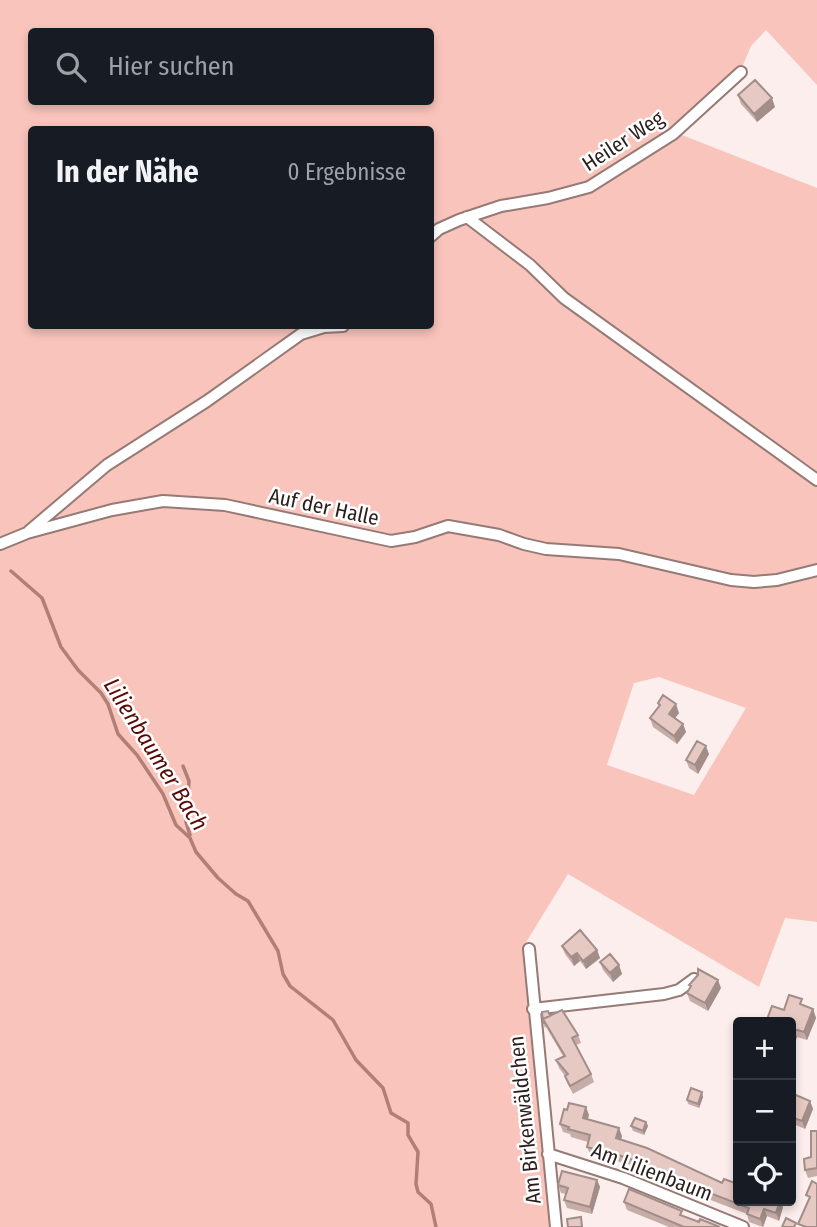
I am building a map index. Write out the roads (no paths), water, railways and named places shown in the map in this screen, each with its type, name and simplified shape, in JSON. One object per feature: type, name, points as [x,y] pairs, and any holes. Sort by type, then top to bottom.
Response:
[{"type":"street","name":"Heiler Weg","points":[[467,217],[501,206],[589,187],[673,134],[741,72]]},
{"type":"street","points":[[434,233],[467,217],[530,265],[565,298],[817,480]]},
{"type":"street","name":"Auf der Halle","points":[[27,533],[107,465],[207,401],[301,334],[317,329]]},
{"type":"street","name":"Auf der Halle","points":[[0,544],[27,533],[112,510],[163,501],[225,505],[391,541],[415,537],[448,526],[466,528],[545,549],[619,554],[731,580],[777,580],[817,570]]},
{"type":"street","name":"Am Birkenwäldchen","points":[[529,948],[556,1227]]},
{"type":"street","name":"Am Birkenwäldchen","points":[[533,1009],[664,994],[679,990],[694,979]]},
{"type":"street","name":"Am Lilienbaum","points":[[548,1154],[623,1178],[743,1227]]},
{"type":"waterway","name":"Lilienbaumer Bach","points":[[11,571],[42,598],[61,647],[78,670],[101,693],[108,704],[118,734],[137,755],[163,794],[176,825],[190,838],[196,852],[218,878],[248,901],[278,951],[283,974],[290,986],[333,1020],[356,1060],[383,1088],[391,1113],[408,1123],[408,1135],[418,1152],[418,1192],[431,1204],[436,1227]]},
{"type":"waterway","points":[[183,766],[189,781],[186,822],[190,835]]}]
